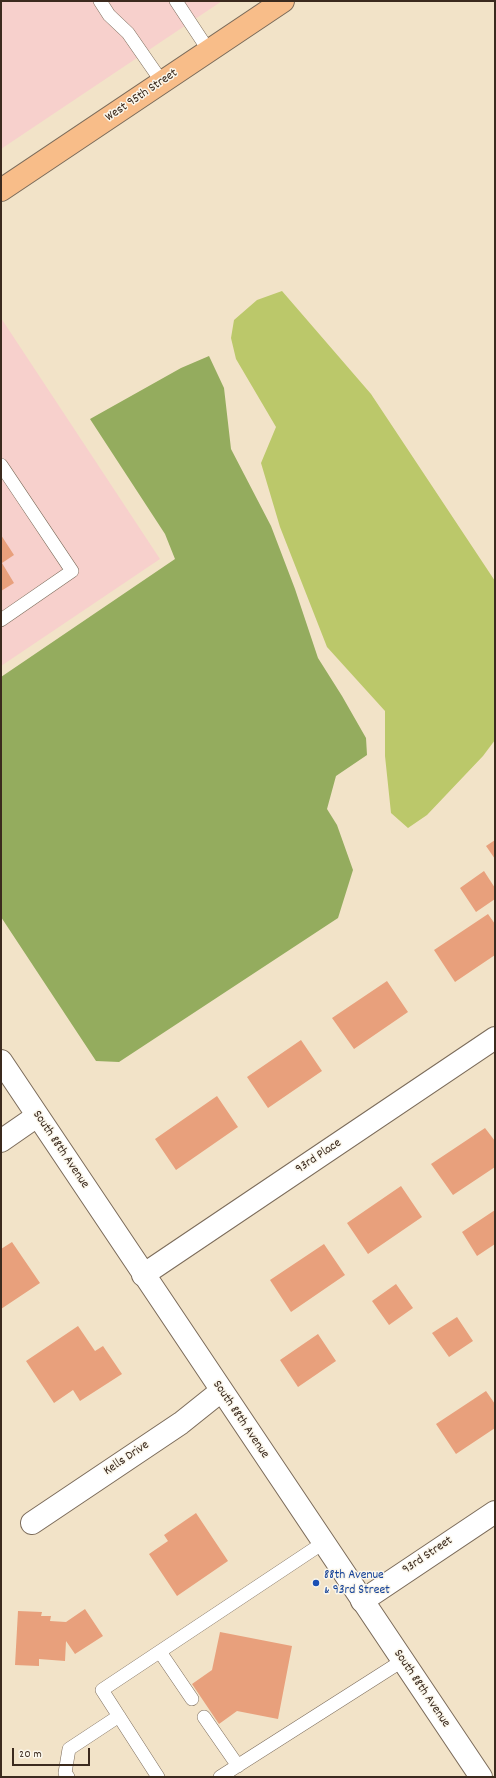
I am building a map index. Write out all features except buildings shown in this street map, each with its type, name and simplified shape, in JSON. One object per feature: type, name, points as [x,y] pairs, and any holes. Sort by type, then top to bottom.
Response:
[{"type":"main road","name":"West 95th Street","points":[[1,190],[280,2]]},
{"type":"street","name":"93rd Place","points":[[143,1275],[495,1038]]},
{"type":"street","name":"South 88th Avenue","points":[[1,1061],[143,1275],[481,1777]]},
{"type":"street","points":[[1,1141],[37,1116]]},
{"type":"street","name":"Kells Drive","points":[[32,1523],[181,1423],[221,1391]]},
{"type":"street","name":"93rd Street","points":[[362,1601],[495,1512]]},
{"type":"lane","points":[[100,1],[109,15],[128,33],[162,82]]},
{"type":"lane","points":[[176,1],[209,51]]},
{"type":"lane","points":[[1,465],[72,571],[1,620]]},
{"type":"lane","points":[[158,1777],[102,1690],[323,1543]]},
{"type":"lane","points":[[160,1652],[192,1699]]},
{"type":"lane","points":[[220,1777],[402,1661]]},
{"type":"lane","points":[[68,1777],[65,1774],[69,1749],[119,1716]]},
{"type":"lane","points":[[204,1717],[238,1766]]},
{"type":"shaded area","points":[[1,1],[222,1],[1,149]]},
{"type":"shaded area","points":[[1,318],[160,559],[1,666]]},
{"type":"green space","points":[[282,291],[371,394],[495,581],[495,740],[483,756],[427,815],[408,828],[391,813],[385,756],[385,711],[327,647],[280,527],[261,463],[276,427],[236,359],[231,338],[234,320],[257,300]]},
{"type":"green space","points":[[209,356],[224,388],[231,449],[271,526],[295,589],[318,658],[366,738],[367,755],[336,776],[327,809],[337,825],[353,870],[338,918],[119,1062],[96,1061],[1,917],[1,677],[175,559],[165,534],[90,419],[181,368]]},
{"type":"place","name":"88th Avenue & 93rd Street","points":[[316,1583]]}]
